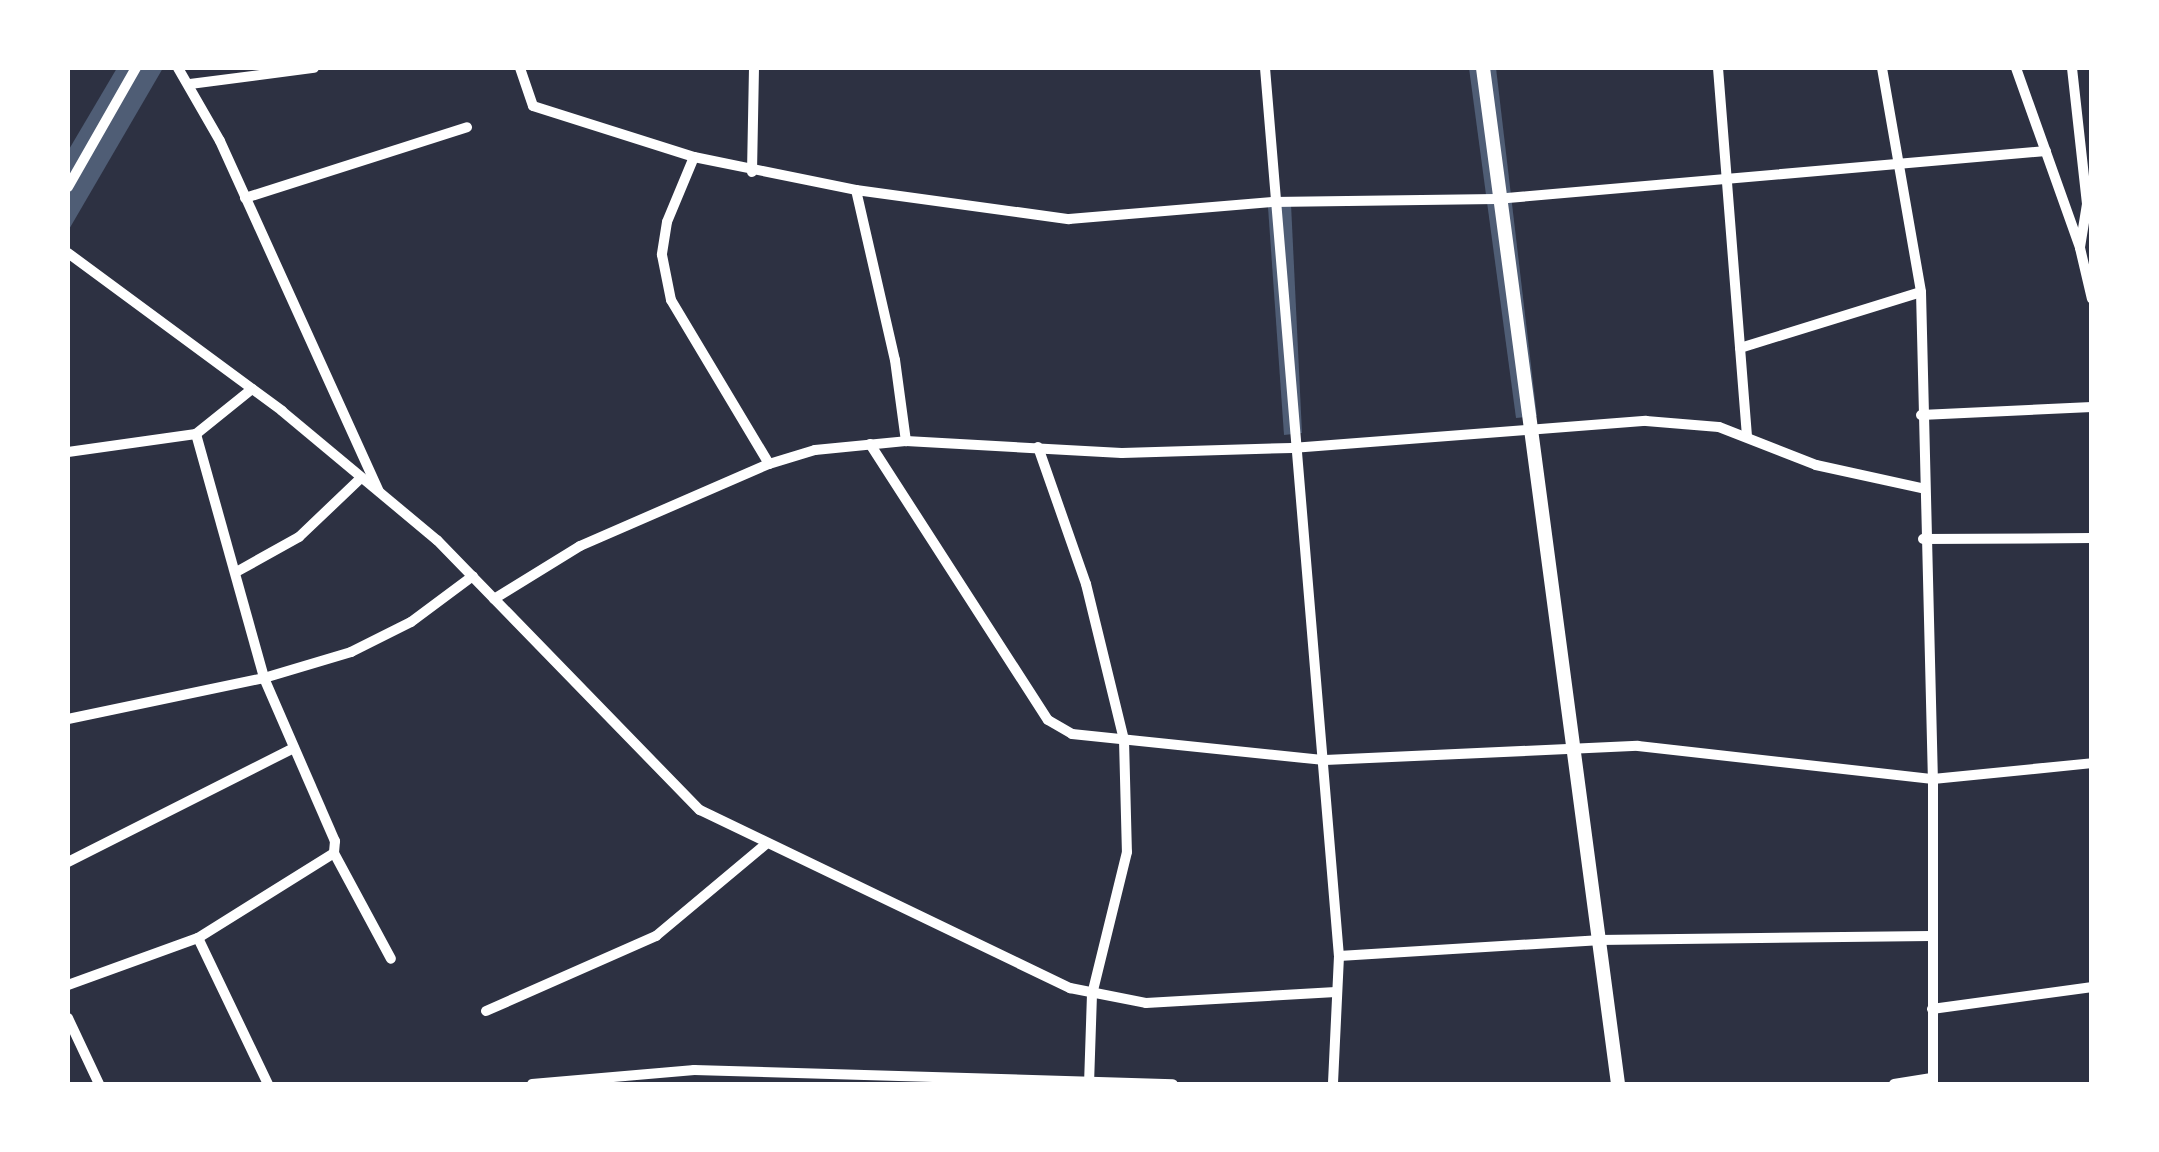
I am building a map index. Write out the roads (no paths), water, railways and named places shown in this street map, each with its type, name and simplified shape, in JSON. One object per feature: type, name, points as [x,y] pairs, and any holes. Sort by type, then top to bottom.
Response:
[{"type":"main road","points":[[1483,68],[1496,199],[1618,1084]]},
{"type":"street","points":[[68,187],[136,68]]},
{"type":"street","points":[[178,68],[190,84],[245,198],[380,492]]},
{"type":"street","points":[[190,84],[314,68]]},
{"type":"street","points":[[520,68],[533,106],[694,157],[752,172],[856,190],[1069,220],[1273,202],[1496,199],[1726,174],[2046,151]]},
{"type":"street","points":[[752,172],[754,68]]},
{"type":"street","points":[[1265,68],[1292,448],[1325,760],[1338,956],[1333,1084]]},
{"type":"street","points":[[1718,68],[1747,436]]},
{"type":"street","points":[[1882,68],[1921,292],[1923,538],[1934,778],[1932,1081],[1894,1084]]},
{"type":"street","points":[[2016,68],[2080,248],[2092,300]]},
{"type":"street","points":[[2072,68],[2087,204],[2080,248]]},
{"type":"street","points":[[245,198],[467,127]]},
{"type":"street","points":[[694,157],[667,222],[662,256],[671,300],[770,464]]},
{"type":"street","points":[[856,190],[895,360],[906,441]]},
{"type":"street","points":[[68,253],[252,389],[380,492],[473,576],[680,795],[766,844],[980,949],[1092,994],[1146,1003],[1336,992]]},
{"type":"street","points":[[1740,348],[1921,292]]},
{"type":"street","points":[[68,452],[196,434],[252,389]]},
{"type":"street","points":[[1921,415],[2092,407]]},
{"type":"street","points":[[494,599],[580,546],[770,464],[870,444],[906,441],[1122,453],[1292,448],[1646,421],[1701,424],[1747,436],[1816,465],[1922,488]]},
{"type":"street","points":[[196,434],[238,571],[264,678],[335,841],[334,853],[391,959]]},
{"type":"street","points":[[870,444],[1048,720],[1072,734],[1325,760],[1638,746],[1934,778],[2092,763]]},
{"type":"street","points":[[1038,447],[1086,584],[1124,740],[1127,852],[1092,994],[1088,1082]]},
{"type":"street","points":[[238,571],[300,537],[360,478]]},
{"type":"street","points":[[1923,538],[2092,538]]},
{"type":"street","points":[[68,719],[264,678],[376,641],[473,576]]},
{"type":"street","points":[[68,862],[294,748]]},
{"type":"street","points":[[486,1011],[656,936],[766,844]]},
{"type":"street","points":[[68,985],[198,938],[334,853]]},
{"type":"street","points":[[1338,956],[1598,940],[1931,936]]},
{"type":"street","points":[[198,938],[268,1084]]},
{"type":"street","points":[[1932,1009],[2092,987]]},
{"type":"street","points":[[68,1018],[99,1084]]},
{"type":"street","points":[[532,1084],[694,1070],[1173,1084]]},
{"type":"water","points":[[117,68],[163,68],[68,231],[68,151]]},
{"type":"water","points":[[1469,68],[1496,68],[1537,416],[1516,418]]},
{"type":"water","points":[[1291,204],[1302,433],[1284,435],[1268,207]]}]
